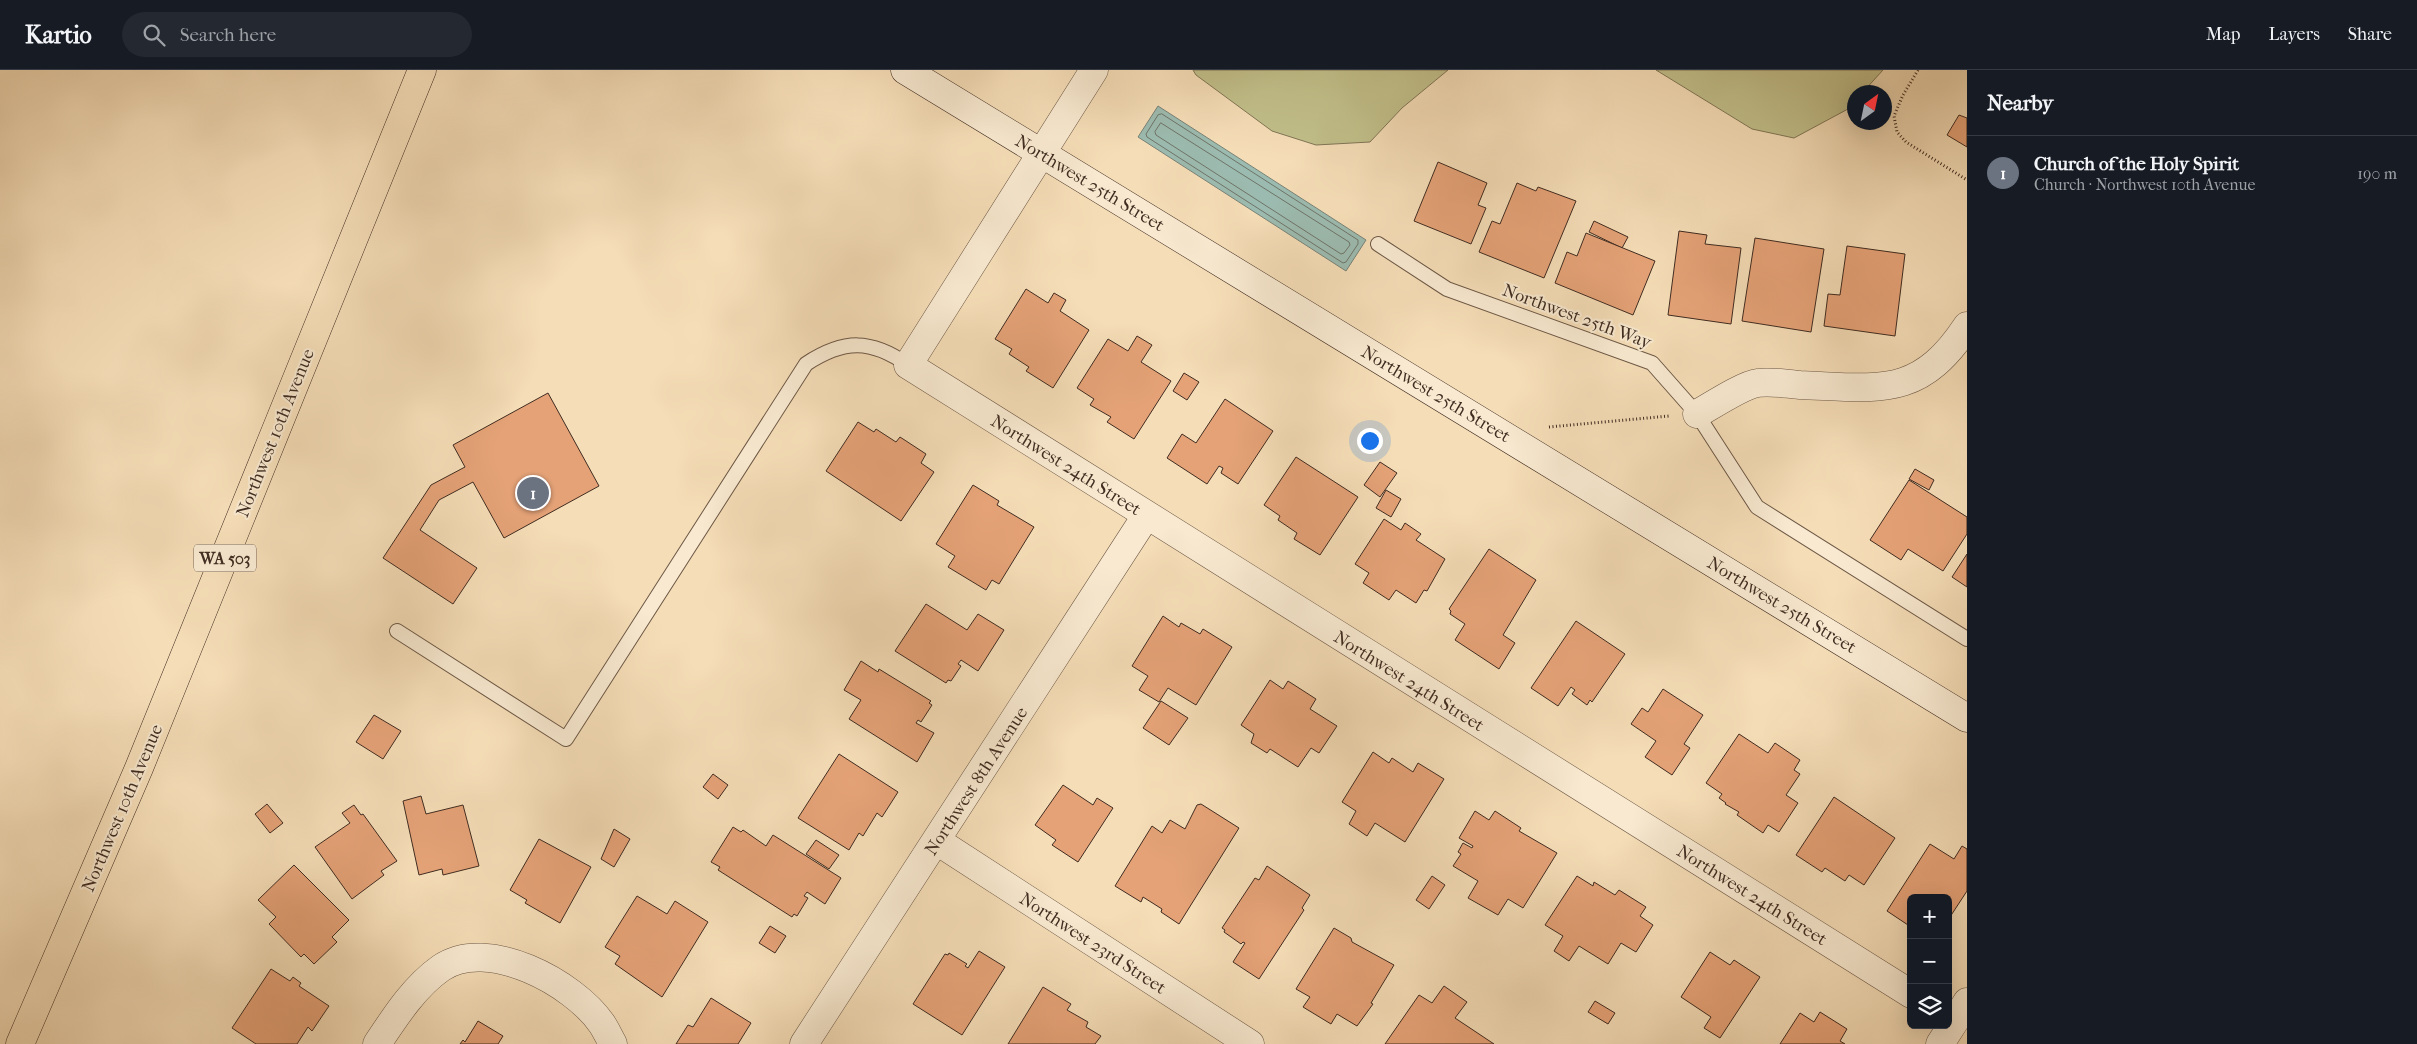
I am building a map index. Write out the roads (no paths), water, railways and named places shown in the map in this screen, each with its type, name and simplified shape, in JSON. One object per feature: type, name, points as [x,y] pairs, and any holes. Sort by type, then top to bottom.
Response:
[{"type":"main road","name":"Northwest 10th Avenue","points":[[20,1044],[139,768],[422,70]]},
{"type":"street","name":"Northwest 25th Street","points":[[905,70],[1967,718]]},
{"type":"street","points":[[908,365],[1094,70]]},
{"type":"street","points":[[1697,414],[1757,382],[1868,388],[1902,383],[1917,376],[1942,359],[1967,326]]},
{"type":"street","name":"Northwest 24th Street","points":[[908,365],[1907,992]]},
{"type":"street","name":"Northwest 8th Avenue","points":[[804,1044],[1146,516]]},
{"type":"street","name":"Northwest 23rd Street","points":[[936,841],[1250,1044]]},
{"type":"street","points":[[377,1044],[419,987],[442,967],[467,958],[504,959],[534,971],[574,996],[602,1023],[612,1044]]},
{"type":"street","points":[[1940,1044],[1956,1014]]},
{"type":"lane","name":"Northwest 25th Way","points":[[1378,244],[1447,289],[1652,363],[1697,414],[1757,507],[1967,639]]},
{"type":"lane","points":[[397,631],[566,739],[806,364],[824,352],[846,345],[861,345],[890,352],[908,365]]},
{"type":"water","points":[[1158,106],[1366,240],[1346,271],[1138,137]]},
{"type":"place","name":"Church of the Holy Spirit","points":[[533,493]]}]
